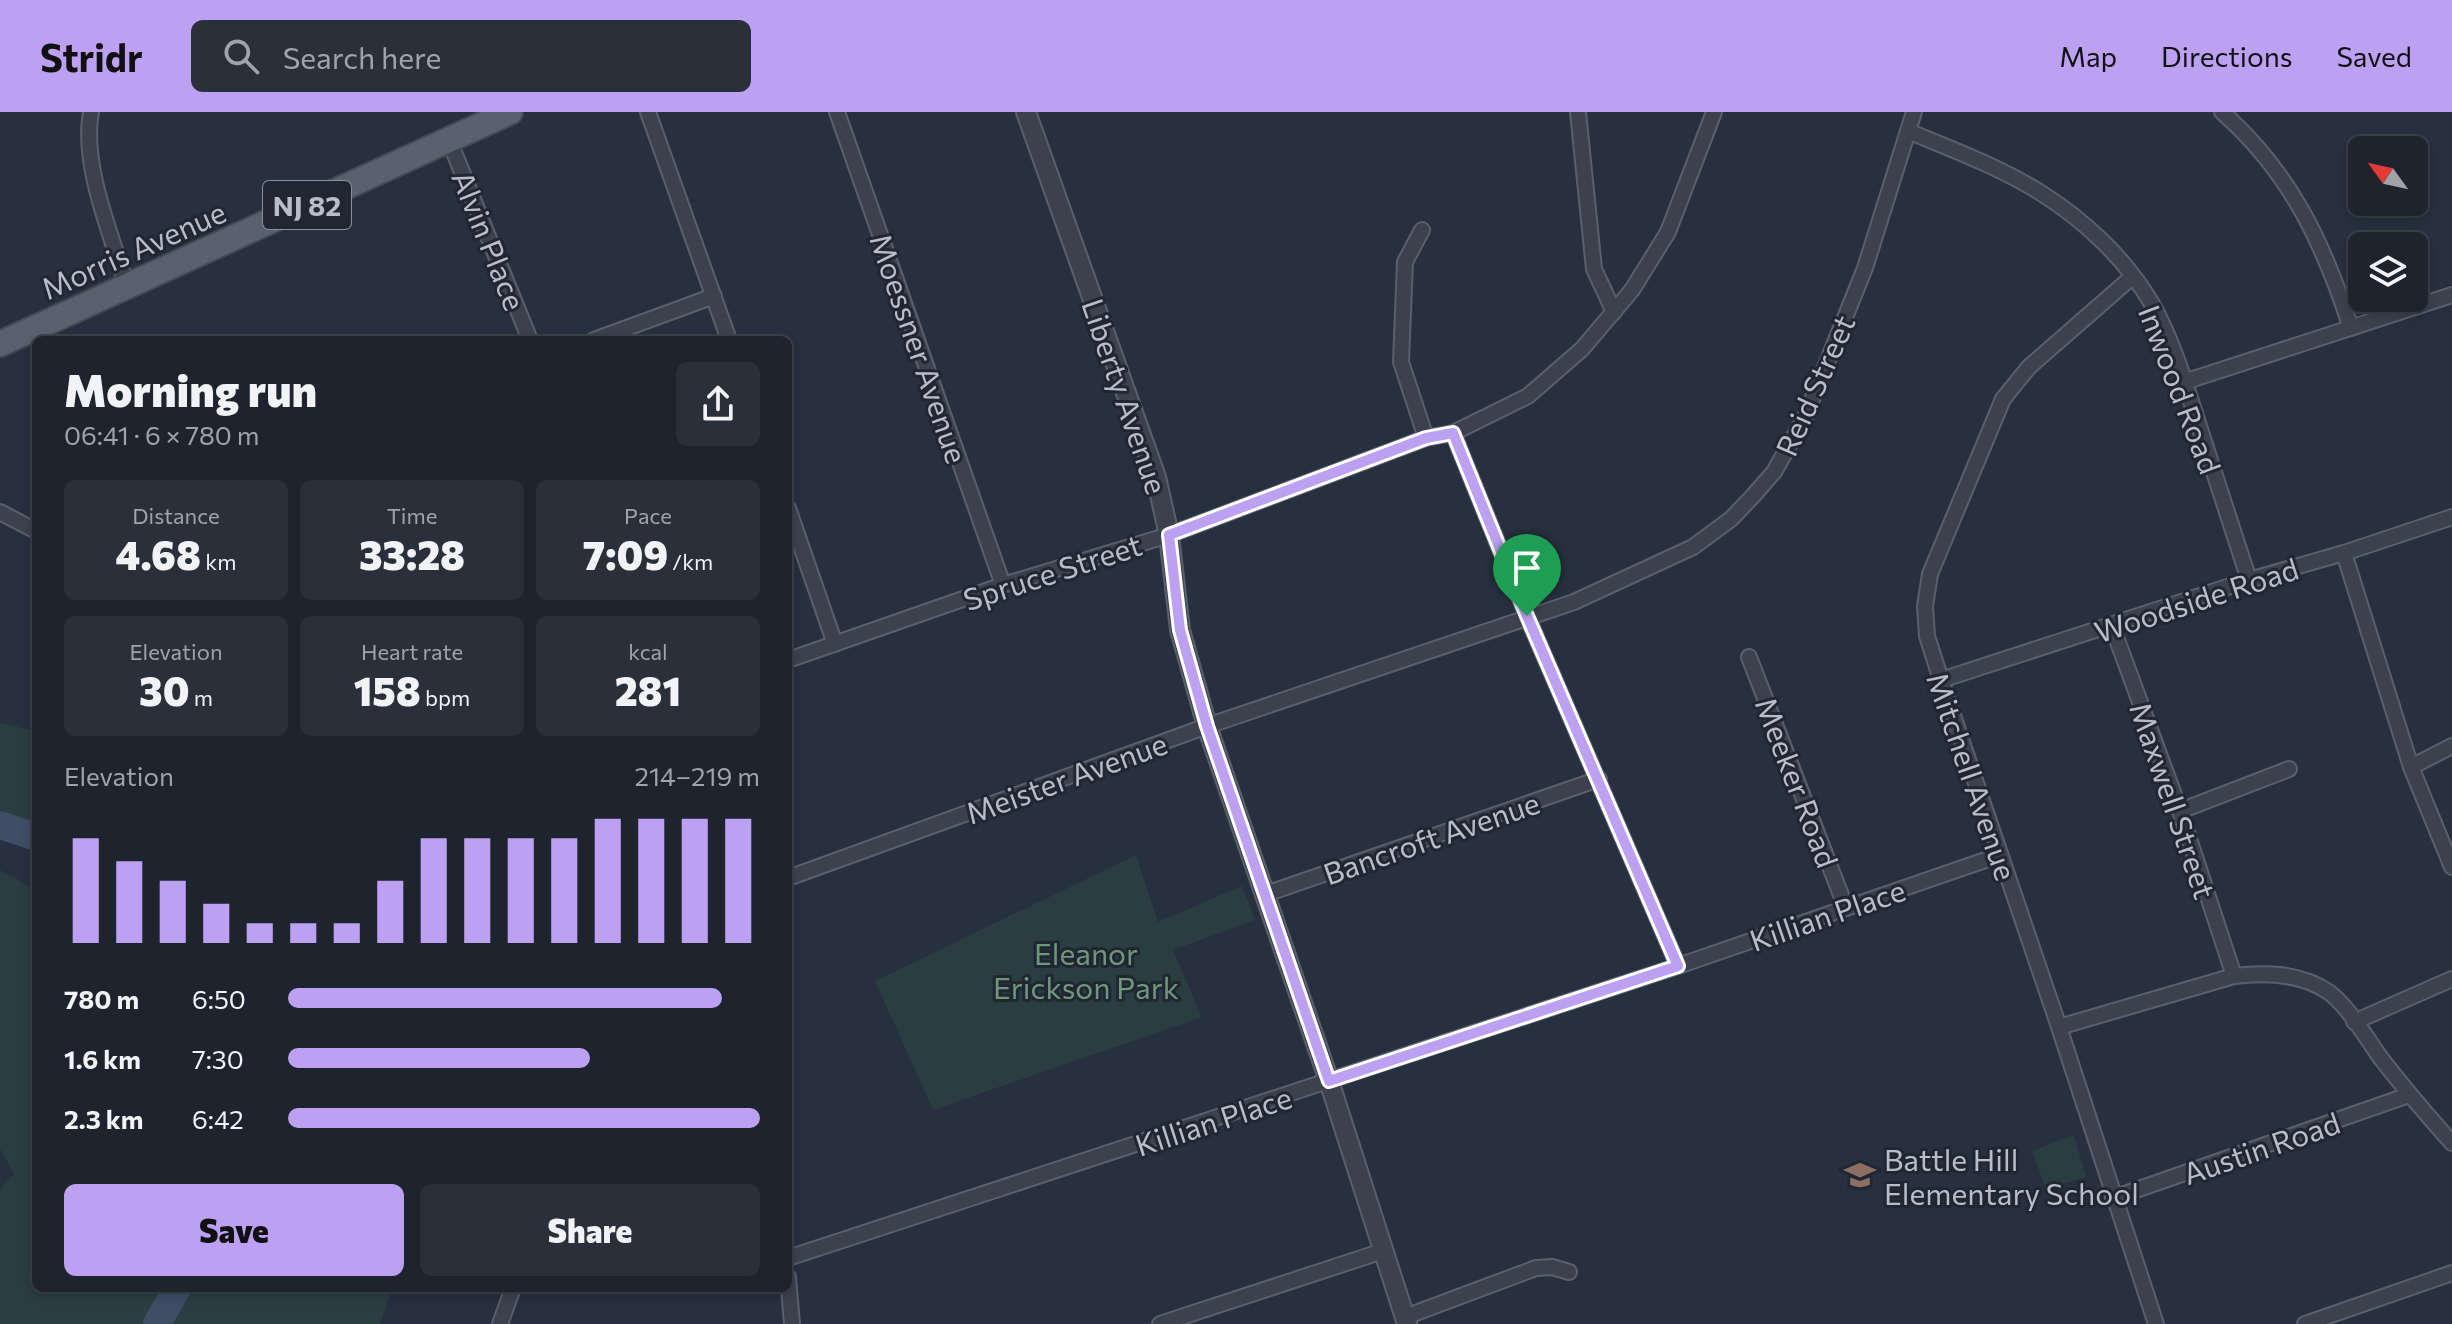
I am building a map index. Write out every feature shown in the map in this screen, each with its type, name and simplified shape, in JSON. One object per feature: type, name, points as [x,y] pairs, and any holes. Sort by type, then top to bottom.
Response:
[{"type":"main road","name":"Morris Avenue","points":[[0,344],[510,112]]},
{"type":"street","points":[[91,112],[92,160],[127,287]]},
{"type":"street","points":[[648,112],[728,336]]},
{"type":"street","name":"Moessner Avenue","points":[[837,112],[1003,585]]},
{"type":"street","name":"Liberty Avenue","points":[[1026,112],[1156,477],[1169,535],[1180,630],[1207,726],[1329,1081],[1406,1320]]},
{"type":"street","points":[[1578,112],[1594,269],[1614,312]]},
{"type":"street","name":"Spruce Street","points":[[792,659],[1003,585],[1169,535],[1426,438],[1453,433],[1528,396],[1582,349],[1632,290],[1668,232],[1714,112]]},
{"type":"street","name":"Reid Street","points":[[1527,616],[1574,602],[1678,556],[1731,519],[1774,472],[1805,417],[1865,268],[1914,112]]},
{"type":"street","points":[[2222,112],[2250,137],[2290,188],[2314,230],[2337,284],[2351,328]]},
{"type":"street","name":"Inwood Road","points":[[1908,131],[1997,169],[2039,192],[2102,241],[2151,302],[2184,382],[2249,580]]},
{"type":"street","name":"Alvin Place","points":[[449,140],[528,336]]},
{"type":"street","points":[[1422,230],[1405,262],[1401,362],[1426,438]]},
{"type":"street","name":"Mitchell Avenue","points":[[2132,277],[2029,367],[2003,399],[1930,574],[1925,606],[1927,636],[1941,680],[2156,1324]]},
{"type":"street","points":[[2184,382],[2452,295]]},
{"type":"street","points":[[605,336],[714,296]]},
{"type":"street","points":[[1453,433],[1527,616],[1678,966]]},
{"type":"street","points":[[0,512],[32,529]]},
{"type":"street","name":"Woodside Road","points":[[1941,680],[2452,517]]},
{"type":"street","points":[[792,520],[835,644]]},
{"type":"street","points":[[2344,553],[2411,767],[2452,867]]},
{"type":"street","name":"Meister Avenue","points":[[792,877],[1207,726],[1527,616]]},
{"type":"street","name":"Maxwell Street","points":[[2112,626],[2180,811],[2234,976]]},
{"type":"street","name":"Meeker Road","points":[[1749,657],[1846,908]]},
{"type":"street","points":[[2411,767],[2452,746]]},
{"type":"street","points":[[2180,811],[2289,769]]},
{"type":"street","name":"Bancroft Avenue","points":[[1263,895],[1599,779]]},
{"type":"street","name":"Killian Place","points":[[792,1257],[1678,966],[2000,855]]},
{"type":"street","points":[[2059,1027],[2234,976],[2271,973],[2296,978],[2330,994],[2409,1095],[2452,1143]]},
{"type":"street","points":[[2354,1022],[2452,979]]},
{"type":"street","name":"Austin Road","points":[[2113,1198],[2409,1095]]},
{"type":"street","points":[[1160,1324],[1383,1251]]},
{"type":"street","points":[[1406,1320],[1536,1268],[1552,1267],[1569,1272]]},
{"type":"street","points":[[2305,1324],[2452,1273]]},
{"type":"street","points":[[500,1324],[512,1292]]},
{"type":"street","points":[[789,1292],[792,1324]]},
{"type":"green space","points":[[0,723],[32,730],[32,831],[0,815]]},
{"type":"green space","name":"Eleanor Erickson Park","points":[[1136,855],[1158,922],[1242,886],[1255,920],[1173,950],[1202,1017],[933,1110],[875,981]]},
{"type":"green space","points":[[0,870],[32,888],[32,1292],[391,1292],[380,1324],[0,1324],[0,1189],[14,1174],[0,1149]]},
{"type":"green space","points":[[2074,1135],[2086,1177],[2046,1189],[2032,1151]]},
{"type":"waterway","points":[[0,825],[32,836]]},
{"type":"waterway","points":[[157,1324],[175,1292]]},
{"type":"place","name":"Battle Hill Elementary School","points":[[1860,1175]]},
{"type":"route","points":[[1453,433],[1527,616],[1678,966],[1329,1081],[1207,726],[1180,630],[1169,535],[1426,438],[1453,433]]}]
